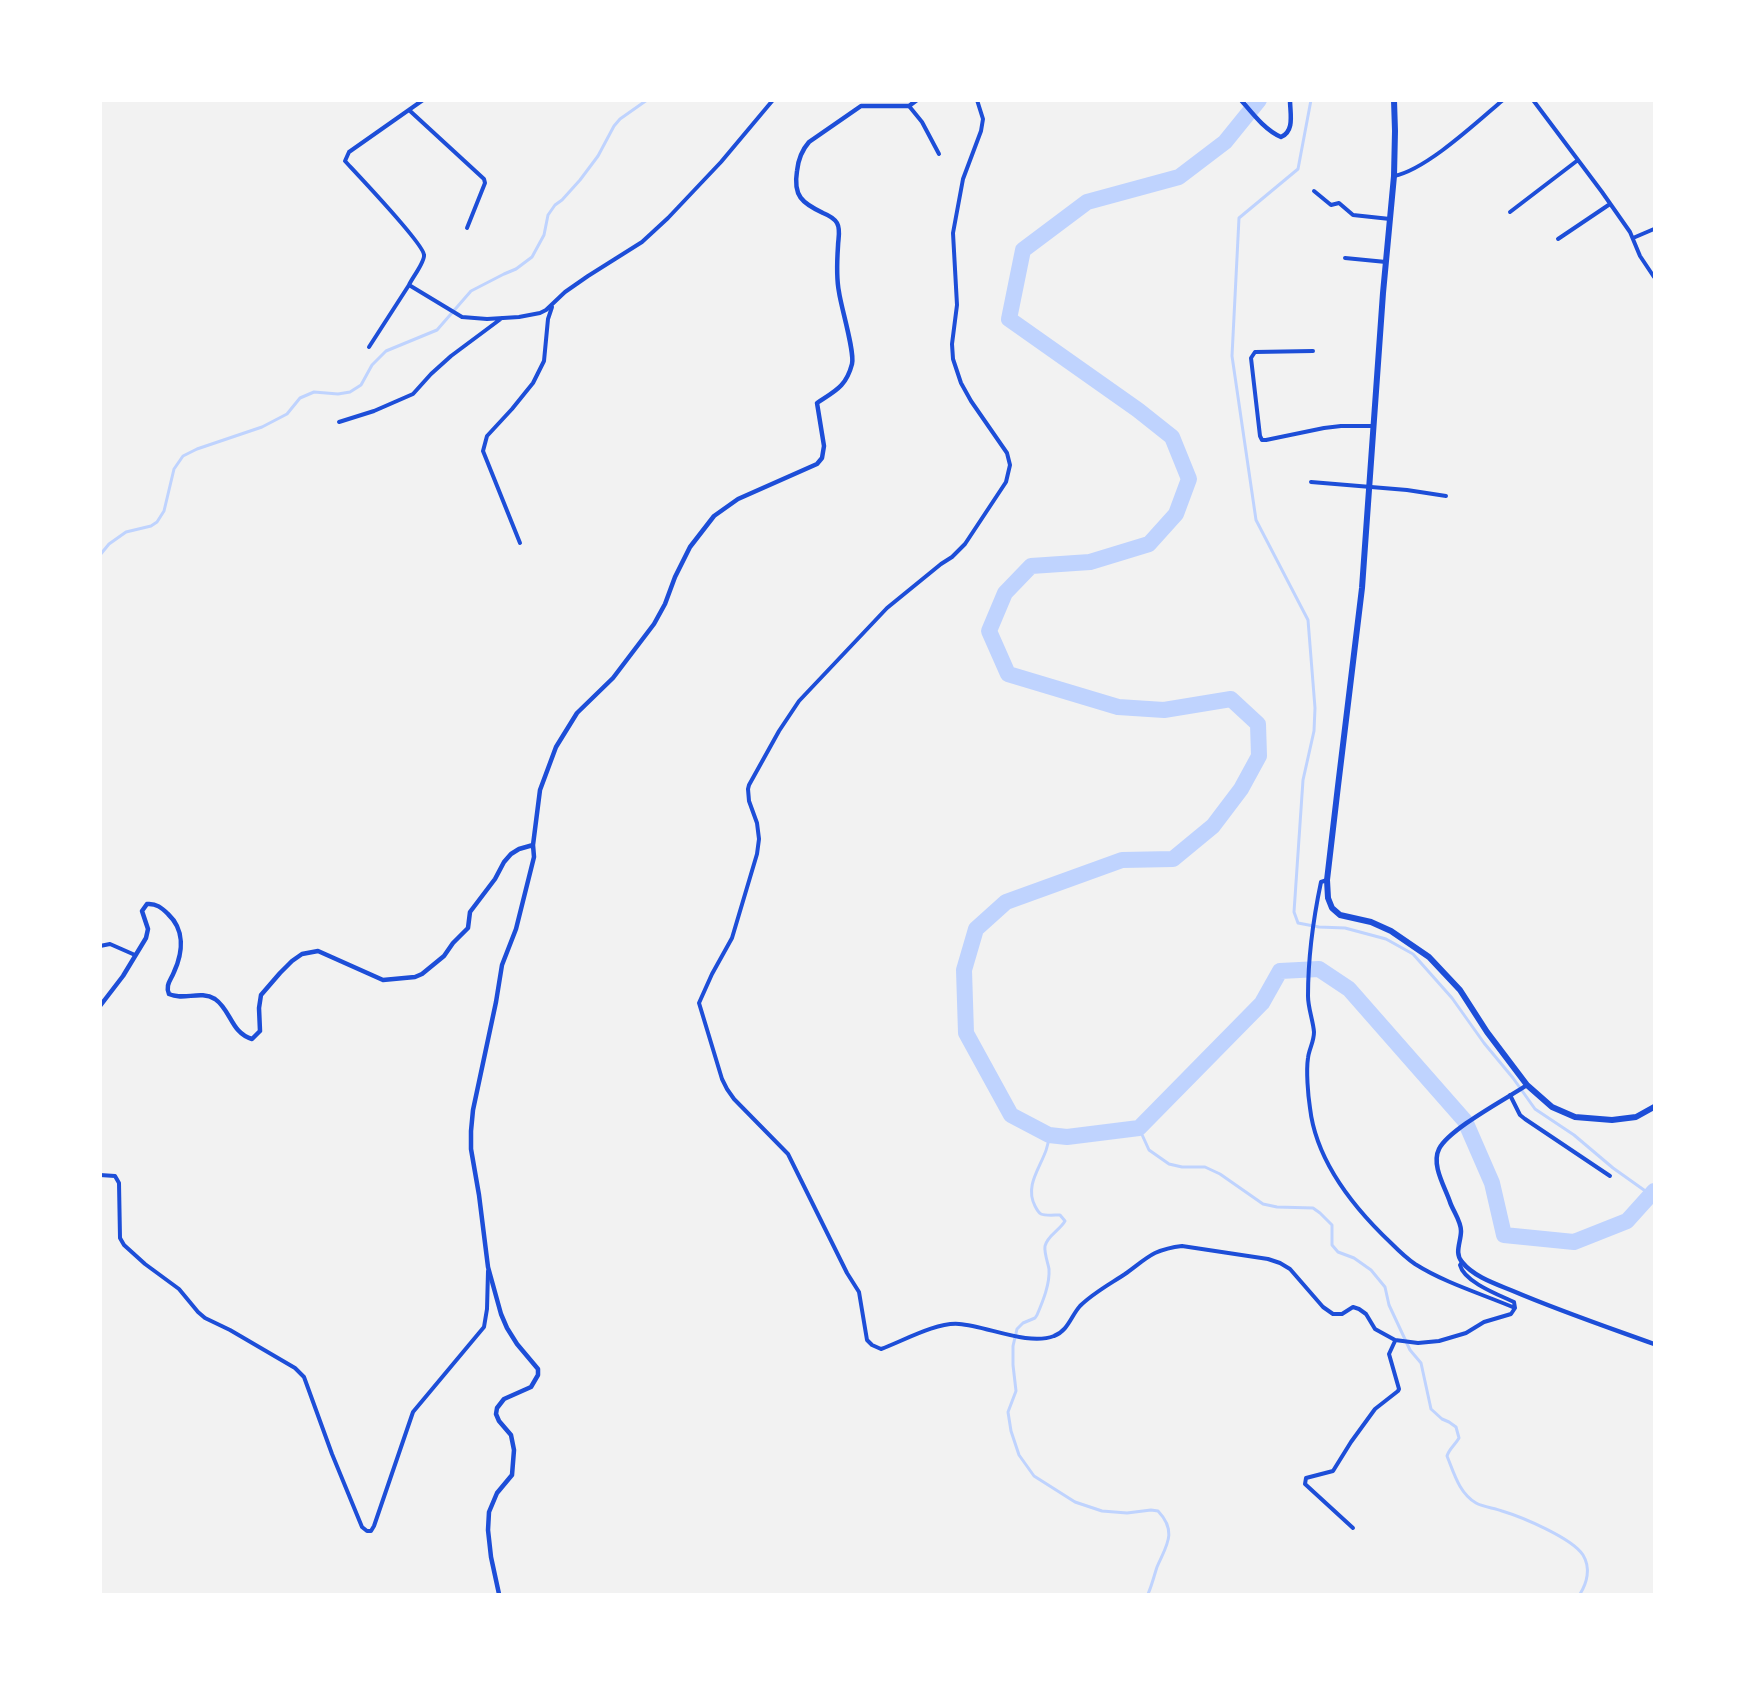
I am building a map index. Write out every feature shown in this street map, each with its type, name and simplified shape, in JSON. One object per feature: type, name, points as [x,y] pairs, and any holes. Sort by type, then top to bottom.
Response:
[{"type":"highway","points":[[1394,100],[1394,176],[1362,588],[1328,880],[1328,898],[1332,908],[1340,915],[1371,922],[1392,931],[1438,966],[1460,990],[1486,1032],[1525,1086],[1552,1107],[1575,1117],[1601,1119],[1636,1117],[1654,1107]]},
{"type":"street","points":[[369,347],[409,285],[423,259],[423,252],[409,231],[345,161],[349,152],[423,100]]},
{"type":"street","points":[[409,285],[462,317],[502,318],[540,313],[546,310],[565,292],[642,242],[668,218],[721,162],[773,100]]},
{"type":"street","points":[[499,1594],[491,1557],[489,1512],[497,1493],[512,1475],[514,1450],[511,1435],[496,1414],[497,1408],[504,1399],[531,1387],[538,1375],[538,1369],[517,1344],[501,1314],[488,1267],[471,1149],[471,1131],[473,1110],[502,965],[516,929],[534,857],[533,845],[540,790],[564,731],[583,706],[614,678],[654,624],[690,547],[714,516],[738,499],[817,464],[822,458],[824,446],[817,404],[838,390],[847,378],[853,361],[838,290],[839,230],[837,221],[808,206],[800,198],[795,186],[797,168],[804,148],[809,142],[861,106],[909,106],[917,100]]},
{"type":"street","points":[[977,100],[983,119],[981,131],[963,178],[953,233],[957,305],[952,344],[953,359],[961,383],[971,401],[1008,453],[1010,465],[1006,482],[965,544],[952,557],[887,608],[799,701],[779,731],[748,789],[749,801],[757,823],[759,839],[757,855],[732,938],[699,1003],[727,1089],[788,1154],[847,1273],[859,1292],[866,1337],[869,1343],[881,1350],[938,1327],[957,1323],[1020,1337],[1046,1339],[1061,1333],[1078,1308],[1089,1298],[1154,1254],[1182,1246],[1268,1258],[1290,1269],[1323,1307],[1333,1314],[1342,1314],[1353,1307],[1366,1314],[1375,1329],[1395,1340],[1418,1343],[1439,1341],[1466,1333],[1484,1322],[1511,1314],[1515,1308],[1514,1302],[1487,1290],[1472,1280],[1461,1270],[1462,1262]]},
{"type":"street","points":[[1241,100],[1273,134],[1281,137],[1285,136],[1290,128],[1290,100]]},
{"type":"street","points":[[1394,176],[1415,168],[1442,150],[1503,100]]},
{"type":"street","points":[[1533,100],[1611,204],[1633,237],[1640,256],[1654,277]]},
{"type":"street","points":[[909,106],[922,122],[939,154]]},
{"type":"street","points":[[408,110],[484,179],[485,183],[467,228]]},
{"type":"street","points":[[1510,212],[1578,160]]},
{"type":"street","points":[[1314,191],[1331,205],[1339,204],[1353,215],[1390,219]]},
{"type":"street","points":[[1558,239],[1611,204]]},
{"type":"street","points":[[1633,237],[1654,229]]},
{"type":"street","points":[[1345,258],[1386,262]]},
{"type":"street","points":[[520,543],[483,451],[484,443],[491,430],[512,410],[533,383],[544,361],[548,319],[553,303]]},
{"type":"street","points":[[339,422],[374,411],[413,394],[451,356],[502,318]]},
{"type":"street","points":[[1313,351],[1256,352],[1253,354],[1251,358],[1254,397],[1262,440],[1341,426],[1373,426]]},
{"type":"street","points":[[1311,482],[1407,490],[1446,496]]},
{"type":"street","points":[[100,1006],[123,976],[147,935],[148,929],[142,913],[147,904],[152,903],[172,918],[181,939],[179,961],[167,987],[169,994],[178,997],[201,994],[208,996],[227,1011],[235,1028],[252,1039],[260,1031],[261,995],[292,961],[302,954],[318,951],[378,979],[416,977],[429,969],[444,956],[468,927],[471,912],[495,879],[504,862],[519,849],[533,845]]},
{"type":"street","points":[[1328,880],[1321,882],[1312,923],[1308,998],[1314,1042],[1308,1057],[1310,1108],[1314,1131],[1335,1176],[1354,1202],[1382,1234],[1414,1263],[1515,1308]]},
{"type":"street","points":[[100,946],[110,944],[135,955]]},
{"type":"street","points":[[1525,1086],[1455,1132],[1438,1150],[1438,1168],[1460,1223],[1458,1250],[1462,1262],[1491,1281],[1533,1299],[1654,1344]]},
{"type":"street","points":[[1510,1095],[1520,1115],[1611,1176]]},
{"type":"street","points":[[100,1175],[115,1176],[119,1183],[120,1238],[124,1245],[179,1289],[205,1318],[295,1368],[304,1377],[332,1454],[362,1527],[367,1531],[371,1531],[374,1526],[413,1412],[484,1327],[488,1267]]},
{"type":"street","points":[[1353,1528],[1305,1482],[1306,1479],[1332,1471],[1375,1409],[1398,1391],[1389,1354],[1395,1340]]},
{"type":"waterway","points":[[100,555],[109,544],[126,532],[151,526],[157,522],[164,511],[174,469],[183,456],[262,427],[287,414],[300,398],[314,392],[338,394],[350,392],[361,385],[372,365],[386,351],[437,330],[471,291],[516,269],[532,257],[544,235],[548,215],[555,205],[580,180],[598,156],[620,119],[647,100]]},
{"type":"waterway","points":[[1259,100],[1225,142],[1179,177],[1087,202],[1023,250],[1009,319],[1138,410],[1172,437],[1189,479],[1176,514],[1149,544],[1090,562],[1031,566],[1005,593],[989,631],[1008,674],[1118,707],[1164,710],[1231,699],[1258,724],[1259,756],[1241,789],[1213,826],[1173,859],[1122,860],[1006,902],[976,929],[964,970],[966,1033],[1011,1115],[1049,1135],[1067,1137],[1139,1128],[1262,1003],[1280,971],[1319,969],[1349,989],[1465,1121],[1492,1183],[1504,1235],[1574,1242],[1627,1221],[1654,1191]]},
{"type":"waterway","points":[[1311,100],[1298,169],[1239,218],[1232,356],[1256,520],[1308,620],[1315,708],[1314,731],[1303,780],[1294,912],[1298,923],[1345,928],[1386,939],[1413,954],[1452,998],[1535,1109],[1574,1135],[1613,1168],[1651,1195]]},
{"type":"waterway","points":[[1139,1128],[1149,1150],[1169,1164],[1182,1167],[1205,1167],[1220,1174],[1263,1204],[1277,1207],[1313,1208],[1332,1225],[1332,1245],[1338,1252],[1354,1258],[1371,1270],[1385,1287],[1389,1305],[1410,1350],[1421,1363],[1431,1409],[1456,1427],[1459,1438],[1447,1456],[1465,1494],[1482,1506],[1534,1523],[1577,1548],[1587,1565],[1585,1585],[1580,1594]]},
{"type":"waterway","points":[[1049,1135],[1045,1153],[1034,1179],[1032,1197],[1040,1213],[1060,1215],[1065,1221],[1048,1239],[1045,1246],[1049,1269],[1048,1281],[1037,1315],[1017,1329],[1013,1346],[1016,1391],[1008,1412],[1011,1431],[1019,1455],[1034,1476],[1075,1502],[1102,1511],[1127,1513],[1158,1511],[1168,1526],[1169,1532],[1167,1546],[1148,1594]]}]
